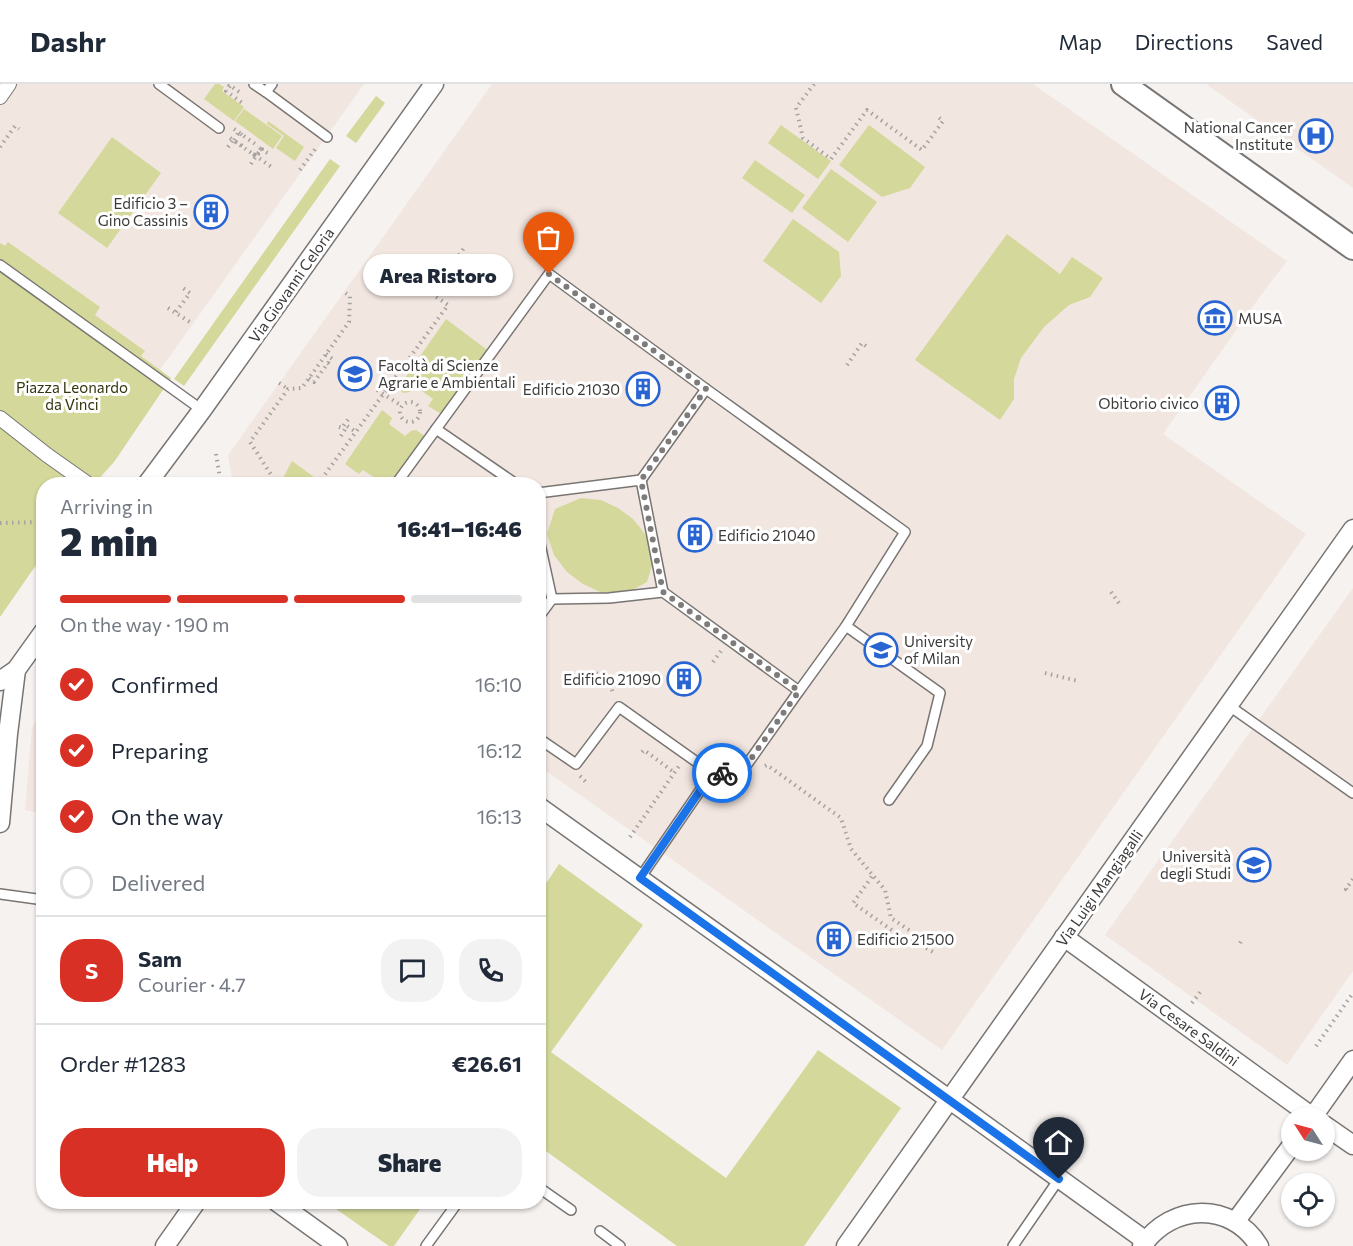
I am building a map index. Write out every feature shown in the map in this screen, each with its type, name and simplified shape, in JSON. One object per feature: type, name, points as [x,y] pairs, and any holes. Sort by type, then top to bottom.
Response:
[{"type":"street","points":[[0,97],[9,84]]},
{"type":"street","name":"Via Giovanni Celoria","points":[[152,477],[434,84]]},
{"type":"street","points":[[1123,84],[1353,248]]},
{"type":"street","points":[[0,418],[78,477]]},
{"type":"street","name":"Via Luigi Mangiagalli","points":[[846,1246],[1353,529]]},
{"type":"street","points":[[0,681],[16,670],[36,642]]},
{"type":"street","points":[[0,824],[16,670]]},
{"type":"street","points":[[546,812],[949,1099],[1144,1244],[1154,1231],[1184,1215],[1210,1213],[1235,1222],[1251,1234],[1259,1246]]},
{"type":"street","name":"Via Cesare Saldini","points":[[1064,937],[1299,1107]]},
{"type":"street","points":[[1320,1107],[1353,1060]]},
{"type":"street","points":[[1335,1133],[1353,1145]]},
{"type":"street","points":[[1235,1222],[1281,1160]]},
{"type":"street","points":[[165,1246],[191,1209]]},
{"type":"street","points":[[287,1209],[338,1246]]},
{"type":"lane","points":[[159,84],[219,128]]},
{"type":"lane","points":[[254,84],[269,88],[326,136]]},
{"type":"lane","points":[[0,265],[202,410]]},
{"type":"lane","points":[[401,477],[549,274],[905,532],[846,626],[748,763],[712,777],[640,878]]},
{"type":"lane","points":[[663,592],[641,480],[706,389]]},
{"type":"lane","points":[[436,429],[506,477]]},
{"type":"lane","points":[[546,492],[641,480]]},
{"type":"lane","points":[[546,572],[552,599],[546,607]]},
{"type":"lane","points":[[552,599],[609,598],[663,592],[799,691]]},
{"type":"lane","points":[[846,626],[940,693],[927,746],[889,800]]},
{"type":"lane","points":[[1228,705],[1353,794]]},
{"type":"lane","points":[[546,744],[576,765],[619,707],[712,777]]},
{"type":"lane","points":[[0,894],[36,899]]},
{"type":"lane","points":[[1013,1246],[1059,1179]]},
{"type":"lane","points":[[546,1192],[571,1210]]},
{"type":"lane","points":[[426,1246],[453,1209]]},
{"type":"lane","points":[[600,1231],[620,1246]]},
{"type":"path","points":[[813,84],[796,108],[803,138],[831,159],[867,110],[922,150],[943,121],[938,117]]},
{"type":"path","points":[[230,86],[226,91],[246,105]]},
{"type":"path","points":[[802,98],[807,101]]},
{"type":"path","points":[[0,147],[15,126],[19,129]]},
{"type":"path","points":[[219,128],[273,168]]},
{"type":"path","points":[[240,133],[262,149],[257,156],[234,140],[240,133]]},
{"type":"path","points":[[240,133],[269,154]]},
{"type":"path","points":[[240,133],[234,139],[255,155]]},
{"type":"path","points":[[300,170],[326,136]]},
{"type":"path","points":[[228,147],[233,140],[255,155]]},
{"type":"path","points":[[251,164],[255,155],[262,149],[260,148]]},
{"type":"path","points":[[323,477],[448,305],[432,294],[464,248]]},
{"type":"path","points":[[176,312],[190,293],[183,288]]},
{"type":"path","points":[[279,383],[288,389],[302,387],[350,322],[350,296],[344,292]]},
{"type":"path","points":[[168,308],[193,324]]},
{"type":"path","points":[[847,365],[862,343],[866,346]]},
{"type":"path","points":[[326,354],[335,361]]},
{"type":"path","points":[[309,378],[314,382],[328,363],[331,366]]},
{"type":"path","points":[[272,477],[250,442],[288,389]]},
{"type":"path","points":[[377,390],[402,406]]},
{"type":"path","points":[[411,402],[415,404],[421,412],[419,418],[410,423],[405,421],[401,417],[402,406],[411,402]]},
{"type":"path","points":[[339,427],[342,428],[349,418],[352,420],[341,436]]},
{"type":"path","points":[[347,426],[356,432]]},
{"type":"path","points":[[216,454],[219,477]]},
{"type":"path","points":[[0,523],[36,522]]},
{"type":"path","points":[[1111,592],[1120,606]]},
{"type":"path","points":[[712,662],[720,652]]},
{"type":"path","points":[[1045,673],[1078,681]]},
{"type":"path","points":[[596,674],[609,682],[619,707]]},
{"type":"path","points":[[642,752],[644,750],[675,772]]},
{"type":"path","points":[[630,837],[683,761],[712,777]]},
{"type":"path","points":[[757,770],[767,765],[841,818],[851,849],[885,890],[891,918],[912,932],[921,945]]},
{"type":"path","points":[[581,779],[586,782]]},
{"type":"path","points":[[873,875],[853,903],[906,940],[933,952]]},
{"type":"path","points":[[1347,890],[1353,879]]},
{"type":"path","points":[[1240,944],[1244,938]]},
{"type":"path","points":[[1192,1003],[1201,991]]},
{"type":"path","points":[[1316,1046],[1353,993]]},
{"type":"shaded area","points":[[0,84],[364,84],[160,370],[0,255]]},
{"type":"shaded area","name":"University of Milan","points":[[492,84],[1033,84],[1287,261],[1163,434],[1306,534],[942,1050],[546,771],[546,477],[232,477],[228,455]]},
{"type":"shaded area","name":"National Cancer Institute","points":[[1206,84],[1353,84],[1353,188]]},
{"type":"shaded area","name":"Università degli Studi","points":[[1353,588],[1353,971],[1287,1065],[1105,935]]},
{"type":"shaded area","points":[[36,721],[36,812],[25,810],[32,727]]},
{"type":"green space","points":[[215,84],[224,87],[222,91],[244,107],[234,121],[204,99]]},
{"type":"green space","points":[[376,96],[385,103],[356,143],[346,136]]},
{"type":"green space","points":[[244,109],[282,136],[273,149],[235,121]]},
{"type":"green space","points":[[268,121],[304,147],[295,161],[276,148],[284,136],[267,124]]},
{"type":"green space","points":[[781,125],[831,161],[818,179],[768,143]]},
{"type":"green space","points":[[869,125],[925,167],[910,188],[882,197],[839,165]]},
{"type":"green space","points":[[112,137],[161,173],[107,248],[58,213]]},
{"type":"green space","points":[[330,159],[340,166],[184,386],[174,379]]},
{"type":"green space","points":[[755,160],[805,195],[792,213],[742,178]]},
{"type":"green space","points":[[831,169],[877,202],[848,242],[802,208]]},
{"type":"green space","points":[[793,219],[839,252],[841,276],[821,303],[763,261]]},
{"type":"green space","points":[[1007,234],[1060,274],[1072,257],[1103,278],[1090,297],[1069,305],[1044,327],[1021,358],[1014,379],[1014,399],[1000,420],[915,360]]},
{"type":"green space","name":"Piazza Leonardo da Vinci","points":[[8,242],[100,307],[95,315],[145,351],[141,356],[171,378],[114,462],[101,477],[36,477],[36,565],[0,617],[0,243],[5,246]]},
{"type":"green space","points":[[446,319],[490,352],[443,415],[428,406],[433,399],[415,386],[410,392],[403,393],[398,388]]},
{"type":"green space","points":[[382,410],[392,418],[389,424],[405,436],[416,430],[426,437],[399,477],[374,477],[363,470],[359,474],[345,464]]},
{"type":"green space","points":[[292,461],[314,477],[284,477]]},
{"type":"green space","points":[[581,498],[601,500],[618,508],[633,519],[645,534],[654,559],[647,582],[625,594],[600,592],[583,584],[567,572],[554,555],[547,534],[555,509]]},
{"type":"green space","points":[[559,864],[643,925],[551,1052],[726,1178],[818,1050],[901,1108],[804,1246],[677,1246],[546,1151],[546,884]]},
{"type":"green space","points":[[336,1209],[420,1209],[394,1246],[389,1246]]},
{"type":"way so far","points":[[549,274],[706,389],[641,480],[663,592],[799,691],[748,763],[722,773]]},
{"type":"place","name":"National Cancer Institute","points":[[1316,136]]},
{"type":"place","name":"Edificio 3 – Gino Cassinis","points":[[211,212]]},
{"type":"place","name":"Area Ristoro","points":[[549,274]]},
{"type":"place","name":"MUSA","points":[[1215,318]]},
{"type":"place","name":"Facoltà di Scienze Agrarie e Ambientali","points":[[355,374]]},
{"type":"place","name":"Edificio 21030","points":[[643,389]]},
{"type":"place","name":"Obitorio civico","points":[[1222,403]]},
{"type":"place","name":"Edificio 21040","points":[[695,535]]},
{"type":"place","name":"University of Milan","points":[[881,650]]},
{"type":"place","name":"Edificio 21090","points":[[684,679]]},
{"type":"place","name":"Università degli Studi","points":[[1254,865]]},
{"type":"place","name":"Edificio 21500","points":[[834,939]]},
{"type":"route","points":[[722,773],[708,779],[640,878],[1059,1179]]}]
